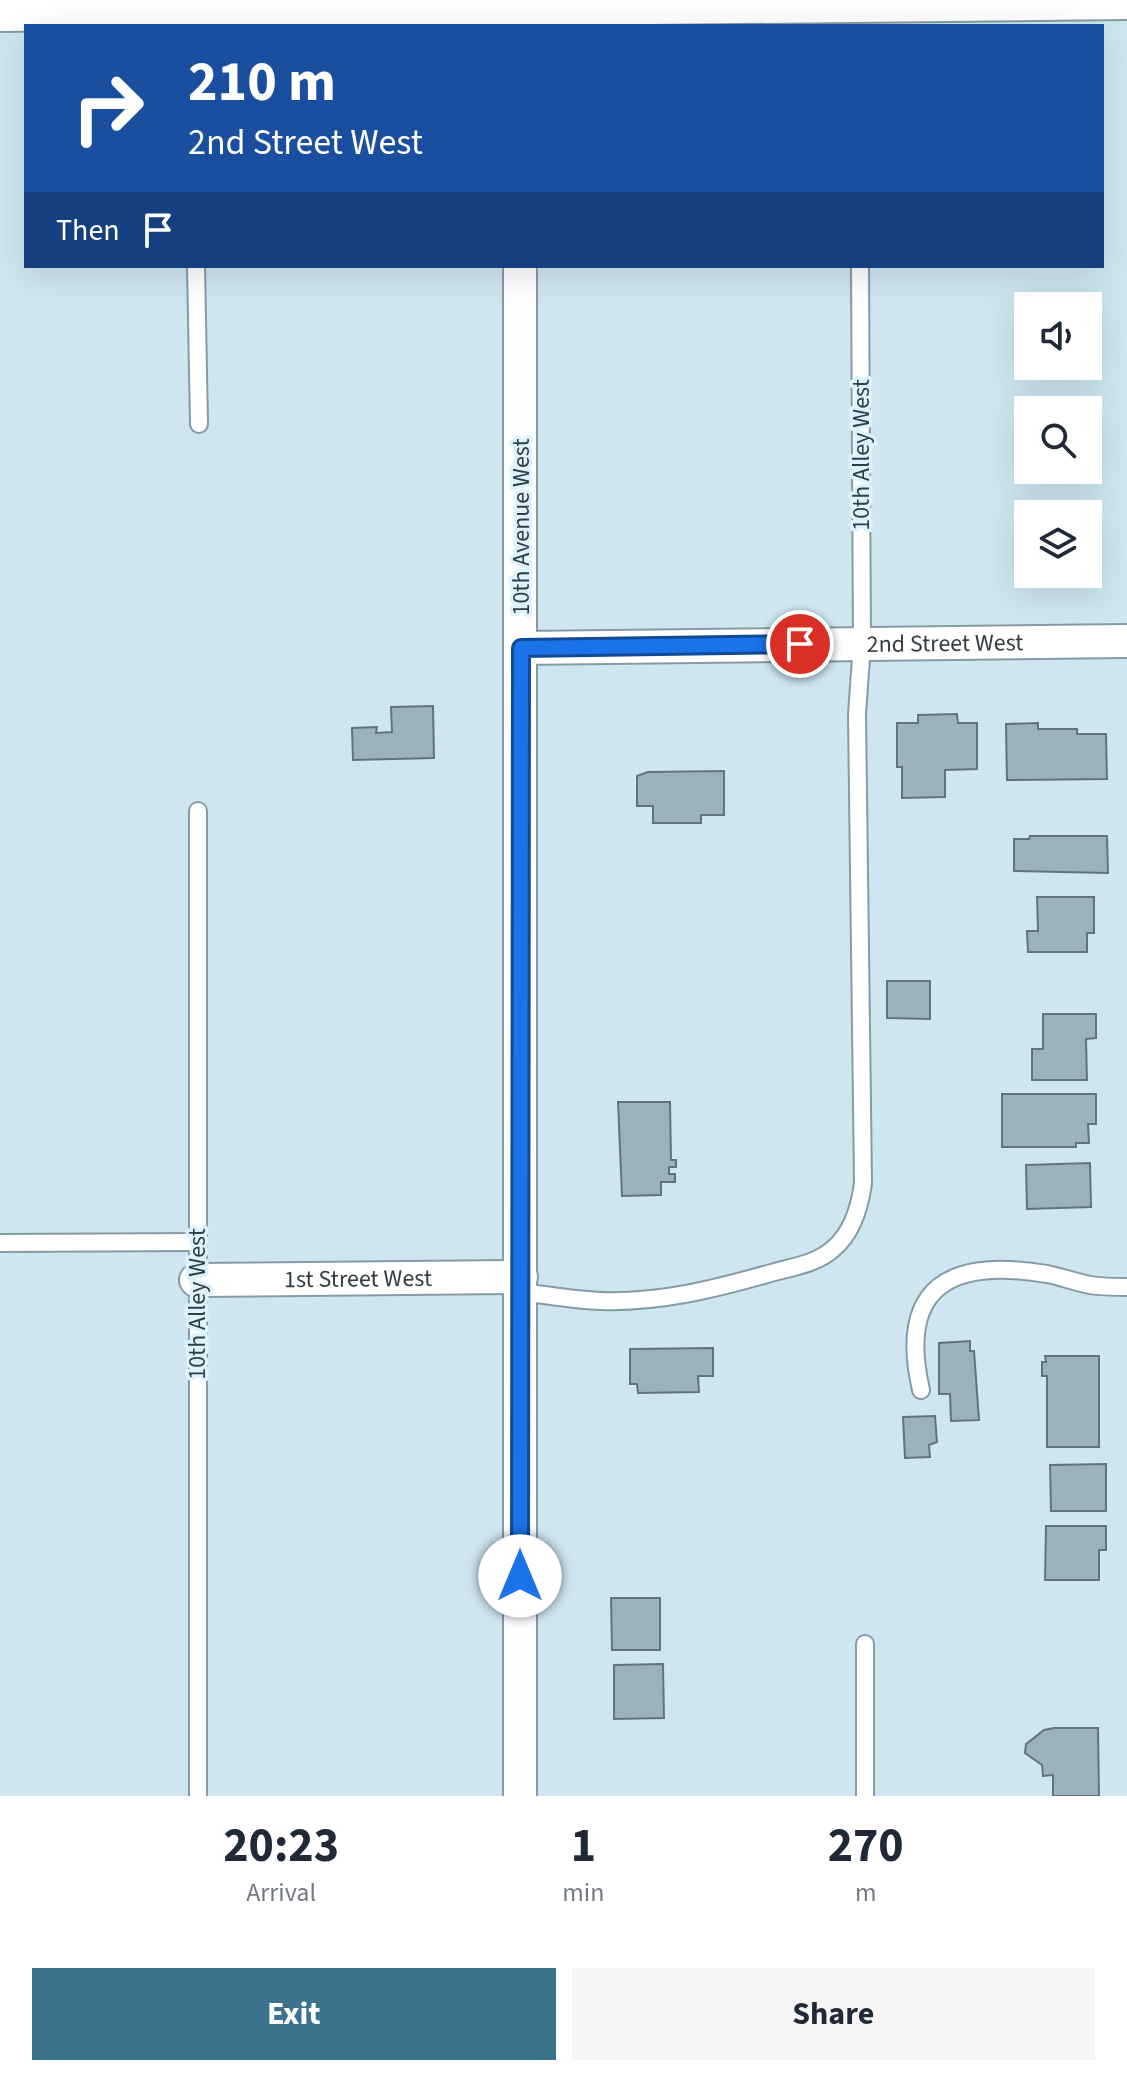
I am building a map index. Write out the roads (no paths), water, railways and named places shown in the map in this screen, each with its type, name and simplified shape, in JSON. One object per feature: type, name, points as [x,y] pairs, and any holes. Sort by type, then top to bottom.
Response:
[{"type":"street","points":[[0,15],[859,11],[1127,3]]},
{"type":"street","name":"10th Avenue West","points":[[520,268],[520,1796]]},
{"type":"street","name":"2nd Street West","points":[[521,648],[1127,641]]},
{"type":"street","name":"1st Street West","points":[[196,1280],[521,1285]]},
{"type":"lane","points":[[196,268],[199,424]]},
{"type":"lane","name":"10th Alley West","points":[[521,1285],[601,1301],[683,1295],[725,1288],[809,1263],[833,1250],[845,1236],[860,1202],[863,1183],[857,714],[862,644],[860,268]]},
{"type":"lane","name":"10th Alley West","points":[[198,811],[198,1796]]},
{"type":"lane","points":[[0,1243],[197,1242]]},
{"type":"lane","points":[[921,1390],[916,1356],[920,1314],[927,1297],[940,1284],[966,1272],[988,1269],[1047,1274],[1092,1286],[1127,1287]]},
{"type":"lane","points":[[865,1644],[865,1796]]}]
